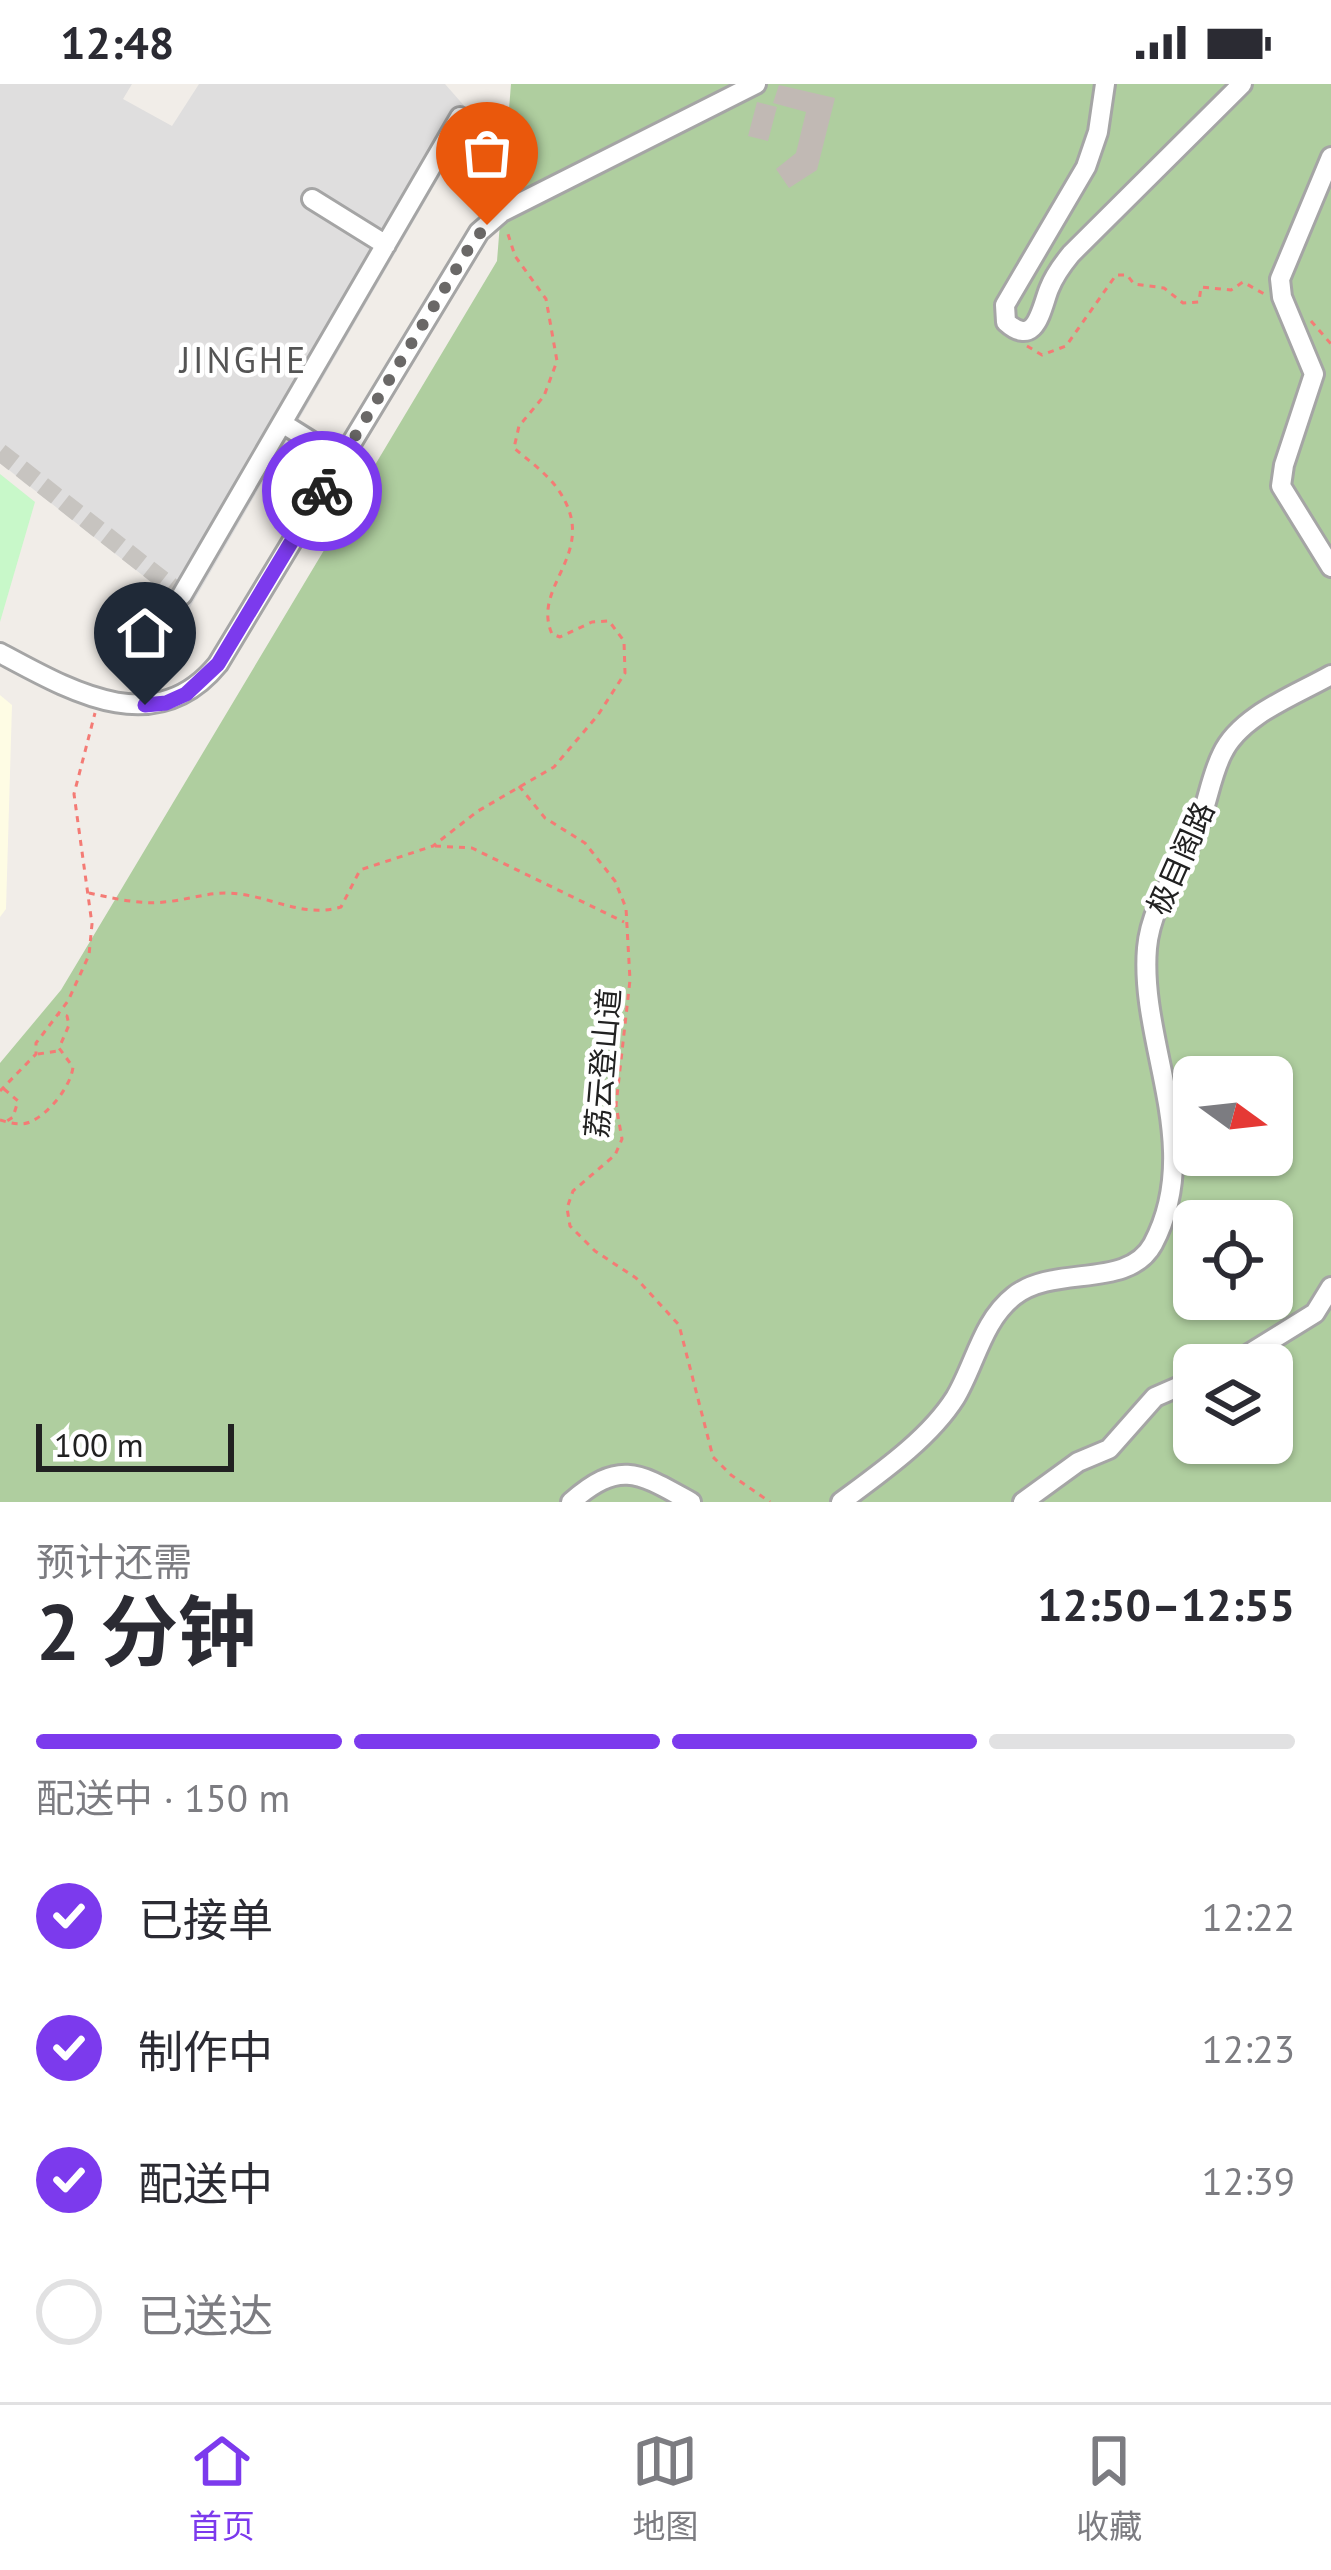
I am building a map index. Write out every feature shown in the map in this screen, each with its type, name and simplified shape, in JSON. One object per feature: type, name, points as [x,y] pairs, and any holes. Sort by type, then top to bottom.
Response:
[{"type":"street","points":[[0,653],[98,699],[120,704],[166,703],[203,683],[472,243],[502,212],[756,84]]},
{"type":"street","points":[[1105,84],[1098,132],[1086,167],[1005,305],[1006,322],[1015,329],[1024,331],[1036,324],[1050,286],[1071,254],[1242,84]]},
{"type":"street","points":[[182,595],[460,117]]},
{"type":"street","points":[[1331,157],[1280,279],[1282,297],[1314,374],[1281,486],[1331,567]]},
{"type":"street","points":[[312,199],[386,245]]},
{"type":"street","points":[[282,423],[340,460]]},
{"type":"street","name":"极目阁路","points":[[841,1502],[940,1418],[962,1385],[994,1318],[1014,1295],[1060,1276],[1123,1270],[1135,1265],[1153,1243],[1169,1184],[1172,1111],[1148,1000],[1146,960],[1152,919],[1197,830],[1227,746],[1256,718],[1331,675]]},
{"type":"street","points":[[1265,1344],[1315,1313],[1331,1287]]},
{"type":"street","points":[[1023,1502],[1078,1462],[1109,1449],[1155,1397],[1173,1389]]},
{"type":"street","points":[[571,1502],[600,1480],[626,1472],[650,1479],[691,1502]]},
{"type":"path","points":[[88,893],[161,903],[206,893],[241,894],[325,912],[341,907],[360,870],[433,846],[518,784],[554,767],[598,715],[625,673],[624,641],[609,621],[592,622],[560,638],[552,634],[545,619],[571,553],[573,523],[557,489],[514,448],[519,426],[544,396],[557,361],[545,299],[515,256],[502,212]]},
{"type":"path","points":[[1015,329],[1023,344],[1042,355],[1066,346],[1116,275],[1127,274],[1134,284],[1164,289],[1183,303],[1199,302],[1201,287],[1232,290],[1243,282],[1266,295],[1272,291],[1282,297]]},
{"type":"path","points":[[1299,312],[1331,344]]},
{"type":"path","points":[[36,1054],[36,1042],[76,986],[88,955],[88,893],[74,794],[98,699]]},
{"type":"path","name":"荔云登山道","points":[[518,784],[545,818],[585,843],[615,881],[626,908],[630,980],[616,1105],[622,1138],[615,1155],[573,1191],[567,1208],[570,1226],[595,1251],[636,1278],[679,1325],[713,1457],[770,1502]]},
{"type":"path","points":[[433,846],[472,848],[626,923]]},
{"type":"path","points":[[57,1014],[67,1016],[68,1025],[59,1051]]},
{"type":"path","points":[[2,1090],[36,1054],[59,1051],[74,1067],[72,1082],[34,1121],[3,1121]]},
{"type":"path","points":[[2,1090],[10,1090],[18,1101],[13,1117],[3,1121]]},
{"type":"shaded area","points":[[0,84],[132,84],[123,99],[172,126],[199,84],[445,84],[474,117],[188,611],[0,463]]},
{"type":"shaded area","points":[[0,695],[12,705],[6,909],[0,917]]},
{"type":"green space","points":[[511,84],[1331,84],[1331,1502],[0,1502],[0,1063],[61,990],[497,261]]},
{"type":"green space","points":[[0,474],[35,502],[0,622]]},
{"type":"building","points":[[779,85],[835,98],[817,170],[789,188],[776,169],[796,153],[806,112],[773,103]]},
{"type":"building","points":[[757,102],[777,107],[768,141],[748,136]]},
{"type":"tunnel","points":[[0,452],[182,595]]},
{"type":"way so far","points":[[322,491],[487,225]]},
{"type":"district","name":"JINGHE","points":[[244,359]]},
{"type":"route","points":[[145,705],[166,703],[203,683],[322,491]]}]
